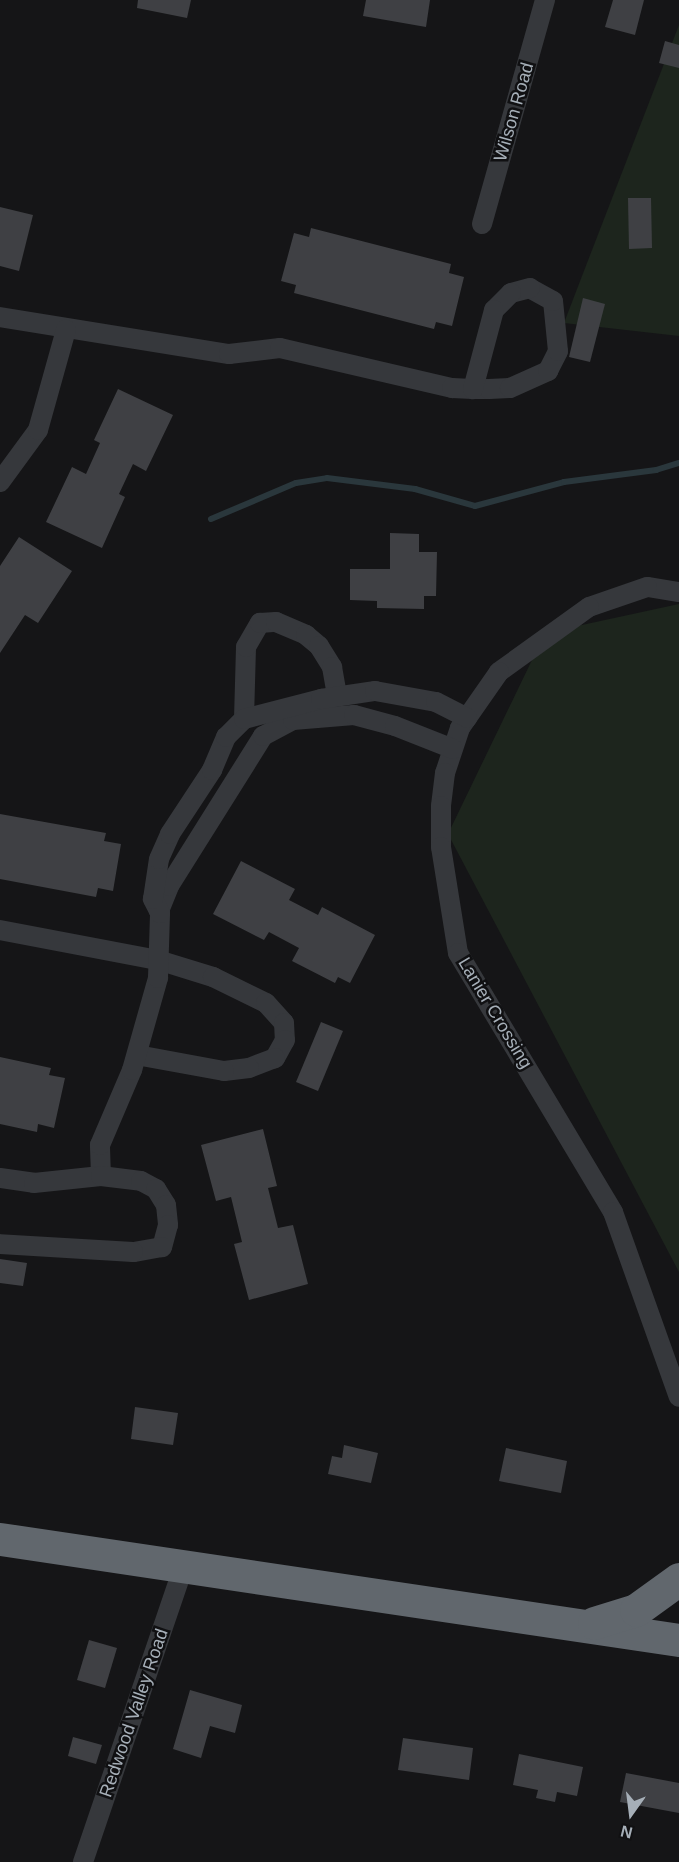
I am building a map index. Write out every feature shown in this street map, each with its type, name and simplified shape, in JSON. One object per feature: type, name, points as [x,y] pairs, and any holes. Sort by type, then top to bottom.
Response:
[{"type":"highway","points":[[0,1539],[679,1640]]},
{"type":"highway","points":[[584,1626],[636,1610],[679,1579]]},
{"type":"street","name":"Wilson Road","points":[[482,224],[545,0]]},
{"type":"street","points":[[0,318],[229,354],[280,348],[452,388],[473,389],[510,388],[548,371],[558,351],[552,301],[530,288],[511,293],[494,310],[473,389]]},
{"type":"street","points":[[0,482],[38,430],[66,330]]},
{"type":"street","name":"Lanier Crossing","points":[[679,592],[647,586],[589,607],[500,672],[467,718],[453,749],[441,806],[441,847],[458,953],[613,1212],[679,1396]]},
{"type":"street","points":[[244,719],[246,647],[260,623],[276,622],[313,640],[332,667],[337,696]]},
{"type":"street","points":[[159,911],[153,899],[159,859],[170,834],[213,770],[226,737],[244,719],[337,696],[375,691],[409,695],[436,702],[467,718]]},
{"type":"street","points":[[101,1176],[100,1145],[137,1055],[158,978],[159,911],[169,886],[263,736],[293,720],[354,715],[395,726],[453,749]]},
{"type":"street","points":[[0,930],[158,960],[213,977],[266,1003],[284,1023],[285,1040],[275,1058],[224,1071],[137,1055]]},
{"type":"street","points":[[0,1179],[34,1182],[101,1176],[141,1181],[156,1189],[166,1205],[168,1225],[162,1247],[133,1252],[0,1244]]},
{"type":"street","name":"Redwood Valley Road","points":[[83,1862],[184,1565]]},
{"type":"shaded area","points":[[679,25],[679,336],[564,323],[582,276]]},
{"type":"shaded area","points":[[679,604],[679,1272],[448,834],[545,633]]},
{"type":"building","points":[[138,0],[191,0],[187,18],[137,8]]},
{"type":"building","points":[[366,0],[430,0],[426,27],[363,16]]},
{"type":"building","points":[[613,0],[644,0],[635,35],[605,27]]},
{"type":"building","points":[[665,41],[679,45],[679,68],[659,63]]},
{"type":"building","points":[[628,198],[651,198],[652,248],[629,249]]},
{"type":"building","points":[[0,207],[33,215],[19,271],[0,266]]},
{"type":"building","points":[[311,228],[451,264],[449,273],[464,277],[452,326],[436,322],[434,329],[294,293],[296,285],[281,281],[294,233],[309,237]]},
{"type":"building","points":[[583,298],[605,304],[590,362],[569,357]]},
{"type":"building","points":[[118,389],[173,415],[146,471],[133,464],[119,494],[125,497],[102,548],[46,522],[72,467],[86,474],[100,443],[94,440]]},
{"type":"building","points":[[390,533],[419,534],[419,552],[437,552],[436,596],[424,596],[424,609],[377,608],[377,601],[350,600],[350,569],[390,569]]},
{"type":"building","points":[[19,537],[72,571],[38,623],[25,615],[0,653],[0,566]]},
{"type":"building","points":[[0,814],[106,833],[104,841],[121,844],[113,891],[98,888],[96,897],[0,879]]},
{"type":"building","points":[[241,861],[295,889],[289,900],[318,915],[322,907],[375,935],[350,983],[338,977],[335,983],[292,961],[299,948],[269,932],[264,940],[213,914]]},
{"type":"building","points":[[321,1022],[343,1031],[318,1091],[296,1082]]},
{"type":"building","points":[[0,1057],[51,1068],[49,1075],[65,1078],[54,1128],[38,1124],[37,1132],[0,1124]]},
{"type":"building","points":[[263,1129],[277,1186],[268,1188],[278,1228],[293,1225],[308,1284],[249,1300],[234,1244],[242,1242],[231,1197],[216,1201],[201,1145]]},
{"type":"building","points":[[0,1259],[27,1263],[23,1286],[0,1283]]},
{"type":"building","points":[[135,1407],[178,1413],[173,1445],[131,1439]]},
{"type":"building","points":[[344,1445],[378,1453],[371,1483],[328,1474],[332,1456],[342,1458]]},
{"type":"building","points":[[506,1448],[567,1461],[561,1493],[499,1481]]},
{"type":"building","points":[[89,1640],[117,1648],[105,1688],[77,1680]]},
{"type":"building","points":[[190,1690],[242,1705],[235,1733],[210,1726],[201,1758],[173,1749]]},
{"type":"building","points":[[73,1737],[102,1745],[96,1764],[68,1756]]},
{"type":"building","points":[[403,1738],[473,1748],[469,1780],[398,1770]]},
{"type":"building","points":[[519,1754],[583,1767],[577,1796],[557,1792],[555,1802],[536,1798],[538,1790],[513,1785]]},
{"type":"building","points":[[626,1773],[679,1783],[679,1813],[620,1802]]},
{"type":"waterway","points":[[211,519],[296,483],[327,478],[415,489],[475,506],[564,482],[656,470],[679,463]]}]
